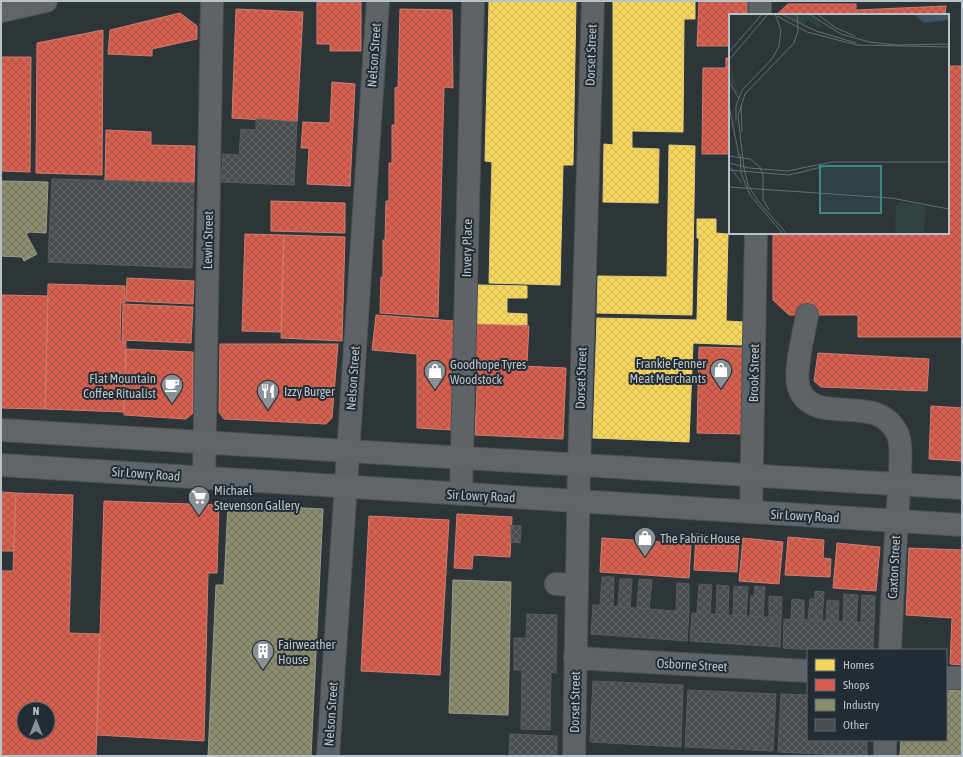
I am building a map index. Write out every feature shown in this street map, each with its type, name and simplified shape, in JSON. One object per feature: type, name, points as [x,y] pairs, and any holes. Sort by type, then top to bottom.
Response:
[{"type":"main road","points":[[1,11],[46,1]]},
{"type":"main road","points":[[1,430],[962,488]]},
{"type":"main road","name":"Sir Lowry Road","points":[[1,465],[962,525]]},
{"type":"street","name":"Lewin Street","points":[[204,478],[212,1]]},
{"type":"street","name":"Nelson Street","points":[[328,756],[378,1]]},
{"type":"street","name":"Invery Place","points":[[461,494],[473,1]]},
{"type":"street","name":"Dorset Street","points":[[574,756],[575,658],[566,584],[578,502],[593,1]]},
{"type":"street","points":[[760,1],[760,14]]},
{"type":"street","name":"Brook Street","points":[[751,512],[756,234]]},
{"type":"street","name":"Caxton Street","points":[[807,315],[797,370],[798,386],[805,399],[821,408],[870,411],[889,421],[898,436],[900,456],[899,484],[890,649]]},
{"type":"street","name":"Osborne Street","points":[[575,658],[807,671]]},
{"type":"street","points":[[947,678],[962,678]]},
{"type":"street","points":[[884,756],[885,741]]},
{"type":"building: Homes","points":[[489,1],[576,1],[573,165],[563,165],[560,285],[489,283],[492,162],[485,161]]},
{"type":"building: Homes","points":[[613,1],[695,1],[695,19],[684,19],[683,132],[632,131],[632,148],[659,149],[658,203],[603,202],[604,144],[613,145]]},
{"type":"building: Homes","points":[[669,145],[695,146],[692,315],[597,313],[598,276],[667,277]]},
{"type":"building: Homes","points":[[697,219],[716,219],[716,233],[728,234],[726,321],[743,322],[742,345],[693,343],[689,442],[593,438],[597,318],[697,320],[699,238],[697,238]]},
{"type":"building: Homes","points":[[478,285],[527,286],[527,298],[507,298],[507,304],[477,304]]},
{"type":"building: Homes","points":[[477,304],[507,304],[507,313],[527,314],[527,325],[477,324]]},
{"type":"building: Shops","points":[[317,1],[361,1],[361,51],[330,51],[330,44],[317,44]]},
{"type":"building: Shops","points":[[699,1],[747,1],[747,14],[729,14],[729,46],[697,46]]},
{"type":"building: Shops","points":[[788,4],[856,4],[856,10],[946,6],[945,14],[777,14]]},
{"type":"building: Shops","points":[[236,9],[303,12],[297,122],[232,118]]},
{"type":"building: Shops","points":[[400,9],[452,10],[453,88],[444,87],[438,317],[380,313],[386,201],[389,201],[389,163],[392,163],[392,125],[395,125],[395,88],[398,87]]},
{"type":"building: Shops","points":[[180,13],[197,26],[197,39],[152,49],[152,56],[108,54],[110,30]]},
{"type":"building: Shops","points":[[103,30],[102,175],[36,173],[37,43]]},
{"type":"building: Shops","points":[[1,57],[31,57],[30,172],[1,171]]},
{"type":"building: Shops","points":[[726,58],[729,58],[729,154],[702,154],[703,68],[726,68]]},
{"type":"building: Shops","points":[[949,66],[962,66],[962,337],[858,337],[858,315],[789,315],[773,300],[773,234],[949,234]]},
{"type":"building: Shops","points":[[332,82],[355,84],[350,186],[307,184],[309,148],[301,148],[303,122],[330,123]]},
{"type":"building: Shops","points":[[106,130],[151,132],[151,145],[195,146],[194,183],[105,181]]},
{"type":"building: Shops","points":[[271,201],[345,203],[345,233],[271,231]]},
{"type":"building: Shops","points":[[245,234],[284,235],[281,332],[242,331]]},
{"type":"building: Shops","points":[[284,235],[345,237],[342,341],[281,338]]},
{"type":"building: Shops","points":[[127,278],[194,281],[193,304],[126,301]]},
{"type":"building: Shops","points":[[48,284],[125,286],[125,303],[121,303],[120,341],[126,341],[124,412],[45,409]]},
{"type":"building: Shops","points":[[1,295],[48,296],[45,409],[1,408]]},
{"type":"building: Shops","points":[[123,304],[193,307],[191,343],[122,340]]},
{"type":"building: Shops","name":"Goodhope Tyres Woodstock","points":[[376,315],[454,321],[452,430],[417,428],[417,354],[372,350]]},
{"type":"building: Shops","points":[[476,324],[529,326],[527,362],[475,360]]},
{"type":"building: Shops","points":[[220,344],[338,344],[332,418],[326,424],[224,419],[219,412]]},
{"type":"building: Shops","name":"Frankie Fenner Meat Merchants","points":[[699,347],[744,348],[742,434],[697,433]]},
{"type":"building: Shops","points":[[126,349],[193,352],[193,413],[186,419],[124,415]]},
{"type":"building: Shops","points":[[818,353],[929,359],[927,391],[821,387],[814,381]]},
{"type":"building: Shops","points":[[478,364],[566,368],[563,439],[475,435]]},
{"type":"building: Shops","points":[[931,406],[962,408],[962,461],[929,459]]},
{"type":"building: Shops","points":[[1,492],[16,493],[14,551],[1,551]]},
{"type":"building: Shops","points":[[16,493],[73,495],[69,633],[100,634],[96,756],[1,756],[1,571],[13,571]]},
{"type":"building: Shops","points":[[104,501],[219,505],[217,573],[208,573],[204,741],[97,735]]},
{"type":"building: Shops","points":[[457,514],[512,517],[510,557],[473,555],[472,569],[454,568]]},
{"type":"building: Shops","points":[[369,516],[449,520],[440,675],[361,671]]},
{"type":"building: Shops","points":[[696,534],[739,537],[737,572],[694,570]]},
{"type":"building: Shops","points":[[788,537],[824,540],[823,558],[831,559],[830,577],[785,575]]},
{"type":"building: Shops","name":"The Fabric House","points":[[602,538],[691,544],[689,578],[600,572]]},
{"type":"building: Shops","points":[[743,538],[783,542],[779,584],[739,581]]},
{"type":"building: Shops","points":[[837,543],[880,547],[876,591],[833,588]]},
{"type":"building: Shops","points":[[909,548],[962,550],[962,665],[950,664],[952,618],[906,615]]},
{"type":"building: Industry","points":[[1,181],[48,182],[46,233],[30,232],[26,234],[37,254],[24,261],[22,257],[1,256]]},
{"type":"building: Industry","name":"Fairweather House","points":[[228,504],[323,509],[311,756],[208,756],[216,585],[224,585]]},
{"type":"building: Industry","points":[[453,580],[511,582],[508,715],[449,713]]},
{"type":"building: Industry","points":[[947,690],[962,691],[962,756],[900,756],[901,741],[947,741]]},
{"type":"building: Other","points":[[256,119],[297,122],[294,185],[221,182],[223,154],[239,155],[241,129],[256,130]]},
{"type":"building: Other","points":[[52,179],[194,183],[192,268],[48,262]]},
{"type":"building: Other","points":[[511,525],[521,526],[520,543],[511,542]]},
{"type":"building: Other","points":[[602,577],[614,577],[613,607],[600,606]]},
{"type":"building: Other","points":[[620,579],[632,579],[630,608],[618,607]]},
{"type":"building: Other","points":[[639,579],[652,580],[649,609],[637,608]]},
{"type":"building: Other","points":[[677,583],[689,584],[689,612],[676,611]]},
{"type":"building: Other","points":[[699,584],[712,585],[710,614],[697,613]]},
{"type":"building: Other","points":[[717,585],[729,586],[728,615],[716,614]]},
{"type":"building: Other","points":[[734,586],[748,587],[746,616],[733,616]]},
{"type":"building: Other","points":[[755,586],[765,587],[763,618],[750,617],[751,596],[754,596]]},
{"type":"building: Other","points":[[815,591],[824,592],[822,621],[808,620],[810,599],[815,599]]},
{"type":"building: Other","points":[[844,594],[858,595],[856,623],[843,622]]},
{"type":"building: Other","points":[[862,595],[875,596],[874,623],[861,623]]},
{"type":"building: Other","points":[[769,596],[782,597],[781,618],[769,618]]},
{"type":"building: Other","points":[[792,599],[804,600],[804,620],[791,620]]},
{"type":"building: Other","points":[[827,600],[839,601],[838,622],[826,621]]},
{"type":"building: Other","points":[[593,605],[689,612],[687,641],[591,634]]},
{"type":"building: Other","points":[[692,613],[781,618],[780,647],[690,641]]},
{"type":"building: Other","points":[[527,614],[557,615],[556,673],[551,672],[550,730],[521,729],[522,670],[514,670],[514,638],[526,638]]},
{"type":"building: Other","points":[[784,619],[874,623],[873,649],[783,648]]},
{"type":"building: Other","points":[[593,681],[683,685],[681,747],[590,742]]},
{"type":"building: Other","points":[[688,690],[776,694],[773,751],[685,747]]},
{"type":"building: Other","points":[[781,694],[807,695],[807,741],[867,741],[867,756],[778,752]]},
{"type":"building: Other","points":[[510,734],[557,736],[557,756],[509,756]]},
{"type":"place","name":"Goodhope Tyres Woodstock","points":[[435,390]]},
{"type":"place","name":"Frankie Fenner Meat Merchants","points":[[721,390]]},
{"type":"place","name":"Flat Mountain Coffee Ritualist","points":[[172,404]]},
{"type":"place","name":"Izzy Burger","points":[[268,410]]},
{"type":"place","name":"Michael Stevenson Gallery","points":[[199,516]]},
{"type":"place","name":"The Fabric House","points":[[645,558]]},
{"type":"place","name":"Fairweather House","points":[[263,670]]}]
